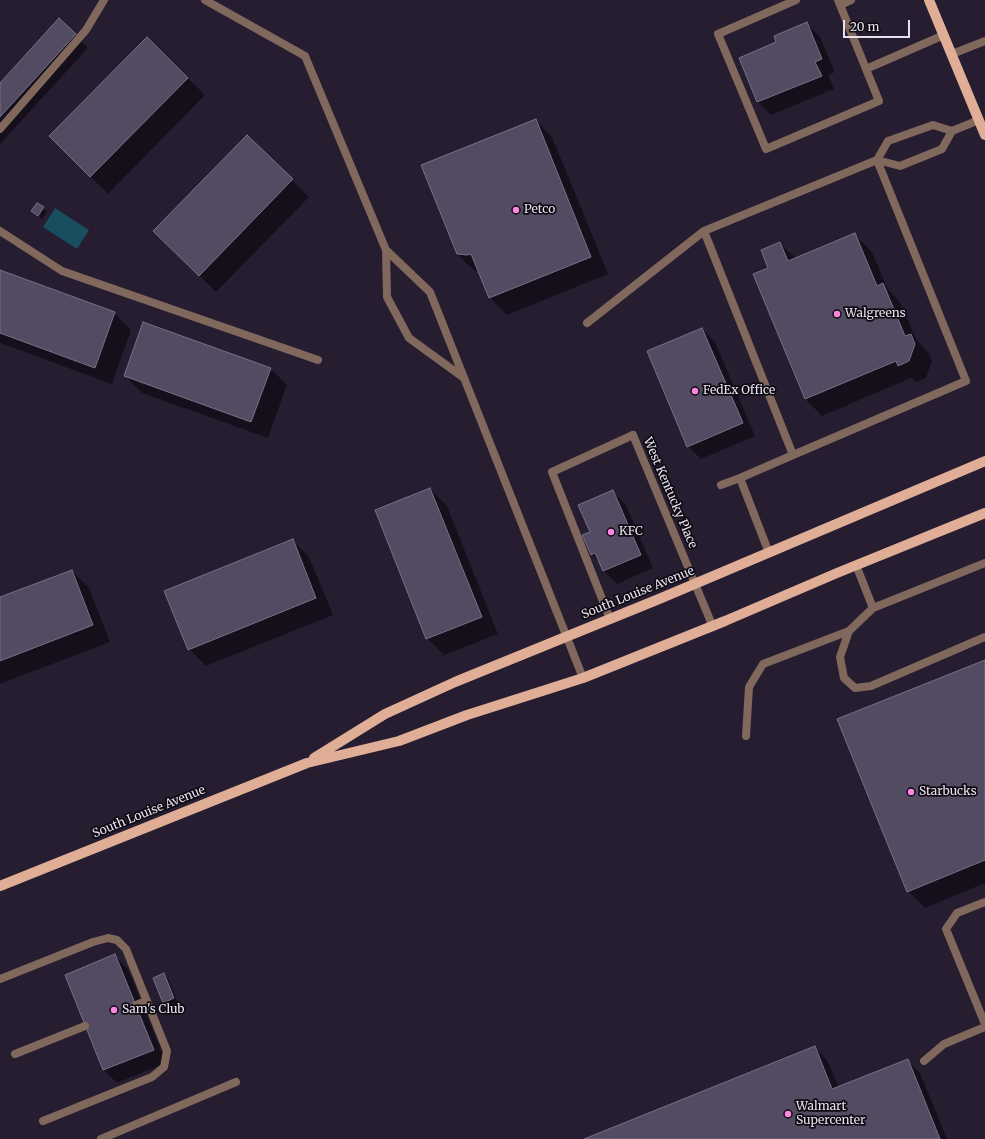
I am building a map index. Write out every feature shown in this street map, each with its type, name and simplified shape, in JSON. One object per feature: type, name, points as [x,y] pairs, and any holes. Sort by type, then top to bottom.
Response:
[{"type":"main road","points":[[930,0],[985,135]]},
{"type":"main road","name":"South Louise Avenue","points":[[307,763],[385,714],[455,682],[695,584],[985,461]]},
{"type":"main road","name":"South Louise Avenue","points":[[0,886],[307,763],[399,741],[466,715],[583,678],[713,627],[856,565],[985,513]]},
{"type":"street","points":[[0,129],[86,30],[104,0]]},
{"type":"street","points":[[205,0],[305,56],[386,250],[387,297],[409,338],[464,378]]},
{"type":"street","points":[[796,0],[718,34],[766,149],[878,101],[839,2],[851,0]]},
{"type":"street","points":[[866,69],[944,35]]},
{"type":"street","points":[[952,54],[985,41]]},
{"type":"street","points":[[587,322],[704,231],[877,160],[900,166],[942,149],[952,131],[979,120]]},
{"type":"street","points":[[877,160],[888,141],[933,125],[952,131]]},
{"type":"street","points":[[721,486],[966,381],[877,160]]},
{"type":"street","points":[[0,231],[62,271],[318,360]]},
{"type":"street","points":[[704,231],[793,455]]},
{"type":"street","points":[[386,250],[430,292],[583,678]]},
{"type":"street","name":"West Kentucky Place","points":[[610,619],[552,472],[633,435],[713,627]]},
{"type":"street","points":[[740,478],[769,552]]},
{"type":"street","points":[[746,736],[749,687],[763,664],[849,631],[873,608],[985,563]]},
{"type":"street","points":[[856,565],[873,608]]},
{"type":"street","points":[[849,631],[840,658],[844,678],[855,688],[871,686],[985,637]]},
{"type":"street","points":[[924,1061],[944,1044],[985,1026],[946,929],[957,913],[985,902]]},
{"type":"street","points":[[0,979],[108,938],[117,940],[126,949],[167,1051],[164,1067],[152,1077],[43,1121]]},
{"type":"street","points":[[136,1005],[146,1001]]},
{"type":"street","points":[[16,1054],[85,1026]]},
{"type":"street","points":[[101,1139],[236,1082]]},
{"type":"water","points":[[55,208],[89,230],[77,249],[43,227]]},
{"type":"building","points":[[59,18],[76,34],[0,117],[0,83]]},
{"type":"building","points":[[807,22],[822,59],[815,62],[822,76],[757,102],[739,58],[776,42],[774,36]]},
{"type":"building","points":[[147,37],[188,78],[90,177],[49,136]]},
{"type":"building","points":[[536,119],[591,257],[489,298],[471,254],[457,254],[421,165]]},
{"type":"building","points":[[247,135],[293,179],[199,276],[153,231]]},
{"type":"building","points":[[37,203],[44,207],[38,216],[31,211]]},
{"type":"building","points":[[855,233],[877,286],[883,283],[905,336],[911,334],[915,344],[909,361],[898,366],[896,361],[805,399],[753,274],[768,268],[761,250],[780,242],[788,261]]},
{"type":"building","points":[[0,270],[115,312],[95,368],[0,333]]},
{"type":"building","points":[[143,322],[271,368],[251,422],[124,376]]},
{"type":"building","points":[[702,328],[743,423],[687,447],[647,351]]},
{"type":"building","points":[[430,488],[482,617],[426,639],[375,510]]},
{"type":"building","points":[[613,490],[641,555],[603,571],[595,553],[591,555],[582,535],[590,532],[578,505]]},
{"type":"building","points":[[293,539],[316,598],[188,650],[164,591]]},
{"type":"building","points":[[72,570],[93,625],[0,661],[0,597]]},
{"type":"building","points":[[985,660],[985,860],[907,892],[837,719]]},
{"type":"building","points":[[115,954],[154,1050],[103,1070],[65,975]]},
{"type":"building","points":[[164,973],[174,998],[163,1003],[153,978]]},
{"type":"building","name":"Walmart Supercenter","points":[[815,1046],[832,1089],[908,1059],[940,1139],[584,1139]]},
{"type":"place","name":"Petco","points":[[516,210]]},
{"type":"place","name":"Walgreens","points":[[837,314]]},
{"type":"place","name":"FedEx Office","points":[[695,391]]},
{"type":"place","name":"KFC","points":[[611,532]]},
{"type":"place","name":"Starbucks","points":[[911,792]]},
{"type":"place","name":"Sam's Club","points":[[114,1010]]},
{"type":"place","name":"Walmart Supercenter","points":[[788,1114]]}]
